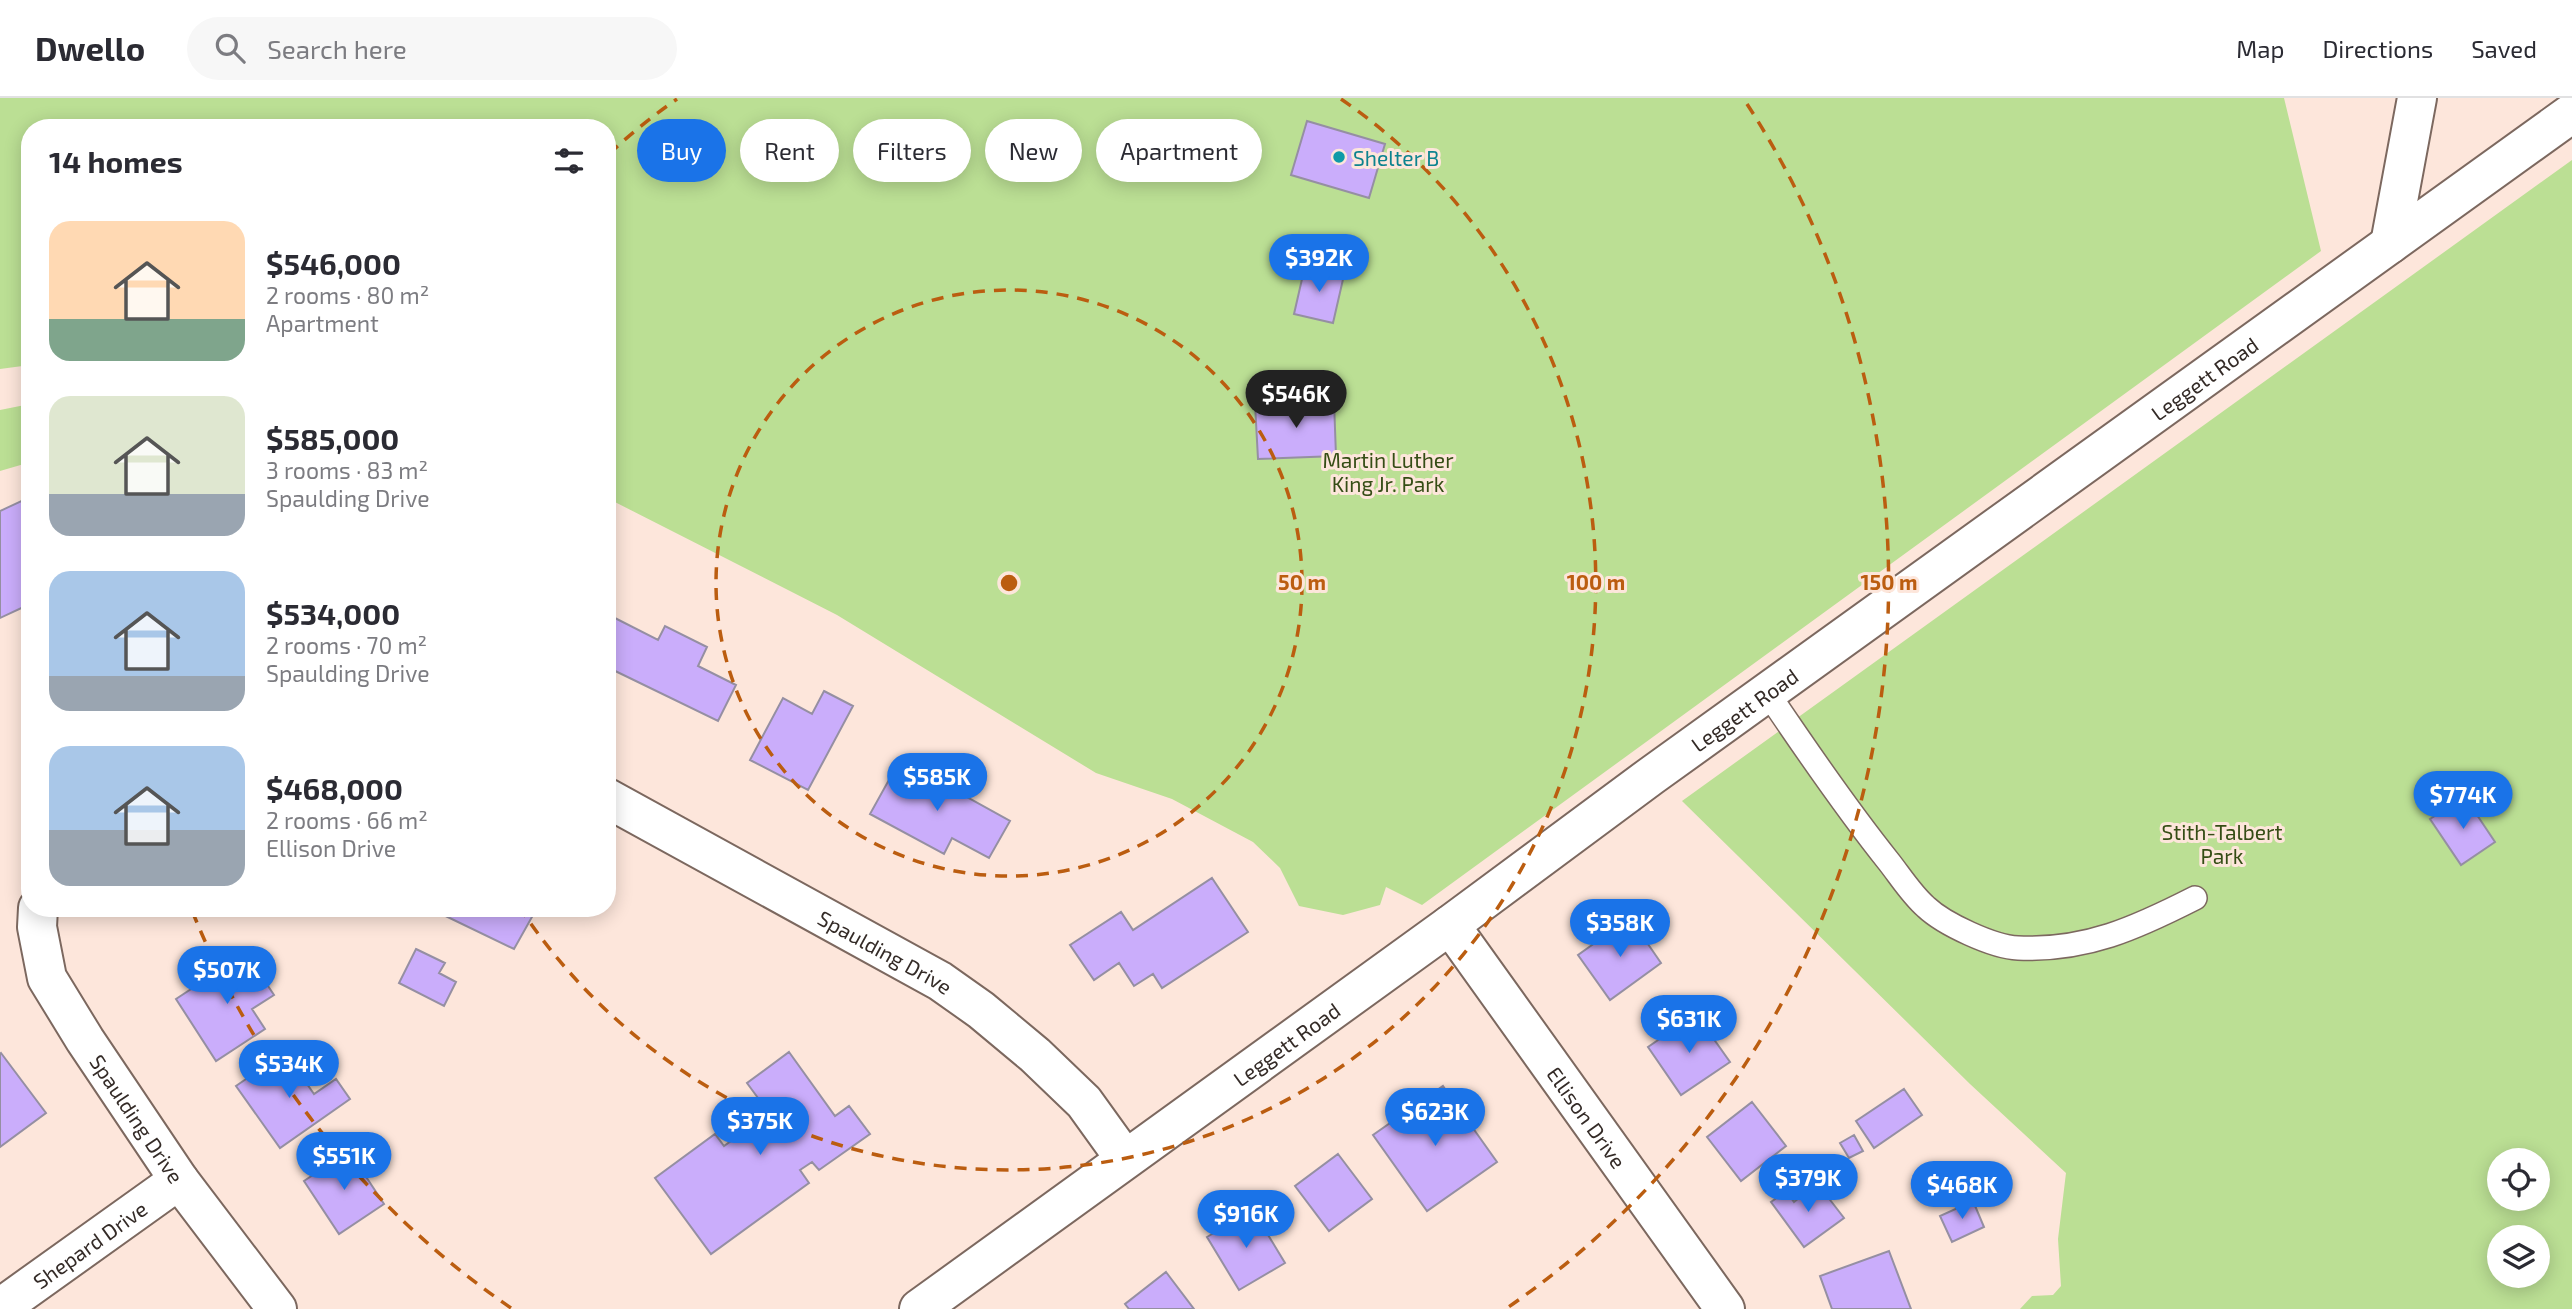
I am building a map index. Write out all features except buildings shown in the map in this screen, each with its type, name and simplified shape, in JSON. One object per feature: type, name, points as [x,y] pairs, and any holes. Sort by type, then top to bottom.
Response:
[{"type":"street","points":[[2390,244],[2417,98]]},
{"type":"street","name":"Leggett Road","points":[[919,1309],[1767,692],[2572,113]]},
{"type":"street","name":"Spaulding Drive","points":[[616,803],[940,981],[1035,1055],[1084,1102],[1125,1159]]},
{"type":"street","name":"Spaulding Drive","points":[[38,917],[47,978],[85,1040],[179,1180],[278,1309]]},
{"type":"street","name":"Ellison Drive","points":[[1450,925],[1725,1309]]},
{"type":"street","name":"Shepard Drive","points":[[0,1308],[179,1180]]},
{"type":"lane","points":[[1767,692],[1849,812],[1900,876],[1926,907],[1960,930],[2015,948],[2055,947],[2101,939],[2139,926],[2195,898]]},
{"type":"green space","name":"Martin Luther King Jr. Park","points":[[0,98],[2284,98],[2321,251],[1422,905],[1386,887],[1380,905],[1343,915],[1299,906],[1280,868],[1253,842],[1172,799],[1096,773],[837,615],[616,503],[616,119],[21,119],[21,366],[0,369]]},
{"type":"green space","name":"Stith-Talbert Park","points":[[2572,160],[2572,1309],[2020,1309],[2032,1296],[2053,1295],[2061,1286],[2058,1239],[2066,1173],[1970,1084],[1682,801]]},
{"type":"green space","points":[[21,406],[21,465],[0,471],[0,410]]},
{"type":"place","name":"Shelter B","points":[[1339,157]]}]
